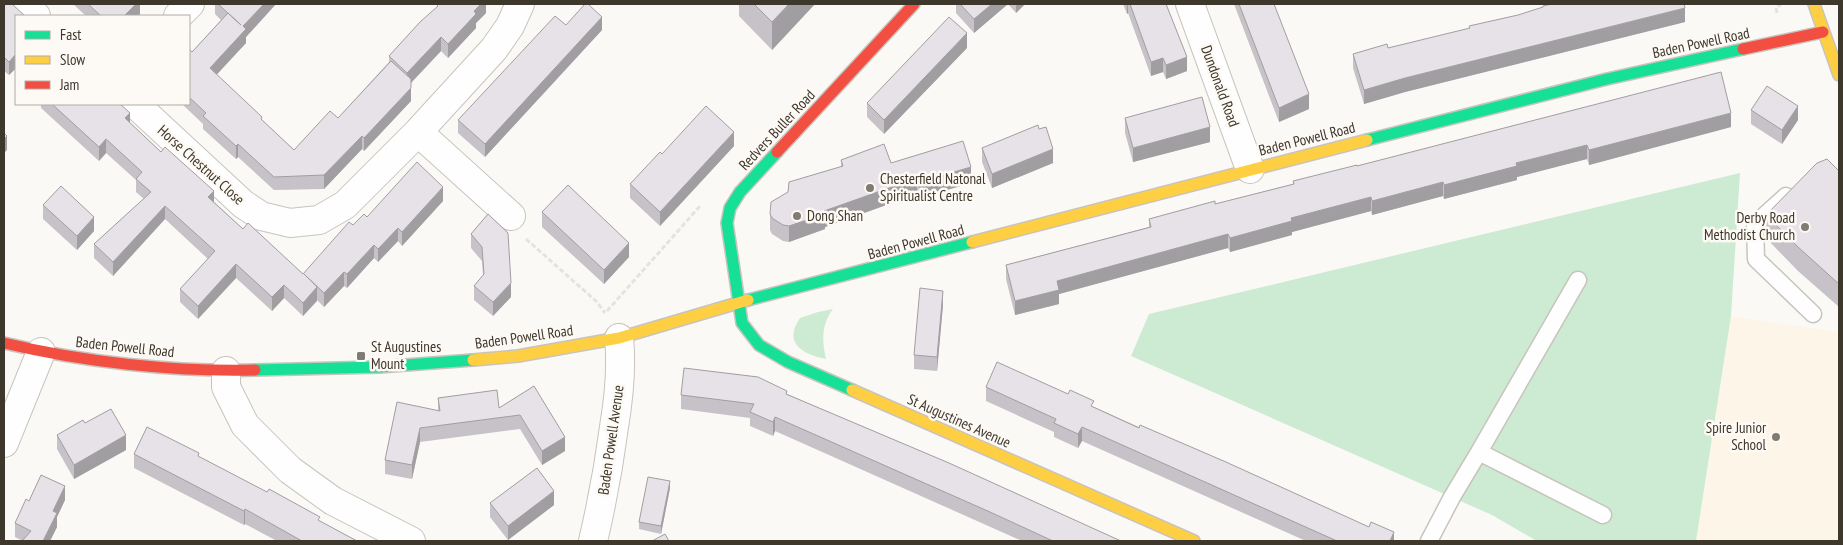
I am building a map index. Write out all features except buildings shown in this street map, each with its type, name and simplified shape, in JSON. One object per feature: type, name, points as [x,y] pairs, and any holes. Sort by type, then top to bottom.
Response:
[{"type":"main road","name":"Redvers Buller Road","points":[[738,303],[726,223],[730,208],[740,192],[914,4]]},
{"type":"main road","points":[[1814,4],[1839,75]]},
{"type":"main road","name":"Baden Powell Road","points":[[4,343],[41,352],[127,364],[226,371],[379,367],[508,357],[619,338],[738,303],[1250,169],[1607,79],[1823,32]]},
{"type":"main road","name":"St Augustines Avenue","points":[[738,303],[742,323],[759,345],[788,362],[1194,541]]},
{"type":"street","points":[[22,4],[35,15]]},
{"type":"street","points":[[179,15],[190,4]]},
{"type":"street","name":"Horse Chestnut Close","points":[[136,105],[243,204],[261,216],[290,222],[319,220],[345,205],[418,132],[494,49],[510,26],[520,4]]},
{"type":"street","name":"Dundonald Road","points":[[1190,4],[1250,169]]},
{"type":"street","points":[[418,132],[511,216]]},
{"type":"street","name":"Baden Powell Avenue","points":[[593,541],[606,482],[616,413],[621,356],[619,338]]},
{"type":"street","points":[[4,443],[41,352]]},
{"type":"street","points":[[226,371],[226,386],[245,425],[290,470],[333,501],[411,541]]},
{"type":"lane","points":[[1794,189],[1755,224],[1756,259],[1813,314]]},
{"type":"lane","points":[[1429,541],[1452,497],[1578,280]]},
{"type":"lane","points":[[1479,452],[1603,515]]},
{"type":"path","points":[[605,313],[702,204],[730,208]]},
{"type":"path","points":[[511,216],[523,236],[596,302],[605,313],[619,338]]},
{"type":"shaded area","name":"Spire Junior School","points":[[1731,316],[1839,332],[1839,541],[1696,541]]},
{"type":"green space","points":[[1740,173],[1731,316],[1696,541],[1537,541],[1492,515],[1131,356],[1149,314]]},
{"type":"green space","points":[[833,309],[824,327],[826,359],[809,354],[794,341],[795,327],[800,318]]},
{"type":"traffic: fast","points":[[1367,140],[1607,79],[1743,49]]},
{"type":"traffic: fast","points":[[777,152],[740,192],[730,208],[727,223],[742,323],[759,345],[788,362],[852,390]]},
{"type":"traffic: fast","points":[[748,300],[972,242]]},
{"type":"traffic: fast","points":[[255,370],[379,367],[473,360]]},
{"type":"traffic: slow","points":[[1814,4],[1839,75]]},
{"type":"traffic: slow","points":[[972,242],[1367,140]]},
{"type":"traffic: slow","points":[[473,360],[518,356],[619,338],[748,300]]},
{"type":"traffic: slow","points":[[852,390],[1194,541]]},
{"type":"traffic: jam","points":[[777,152],[914,4]]},
{"type":"traffic: jam","points":[[1743,49],[1823,32]]},
{"type":"traffic: jam","points":[[4,343],[65,356],[129,364],[193,369],[255,370]]},
{"type":"place","name":"Chesterfield Natonal Spiritualist Centre","points":[[870,188]]},
{"type":"place","name":"Dong Shan","points":[[797,216]]},
{"type":"place","name":"Derby Road Methodist Church","points":[[1805,227]]},
{"type":"place","name":"St Augustines Mount","points":[[361,356]]},
{"type":"place","name":"Spire Junior School","points":[[1776,437]]}]
